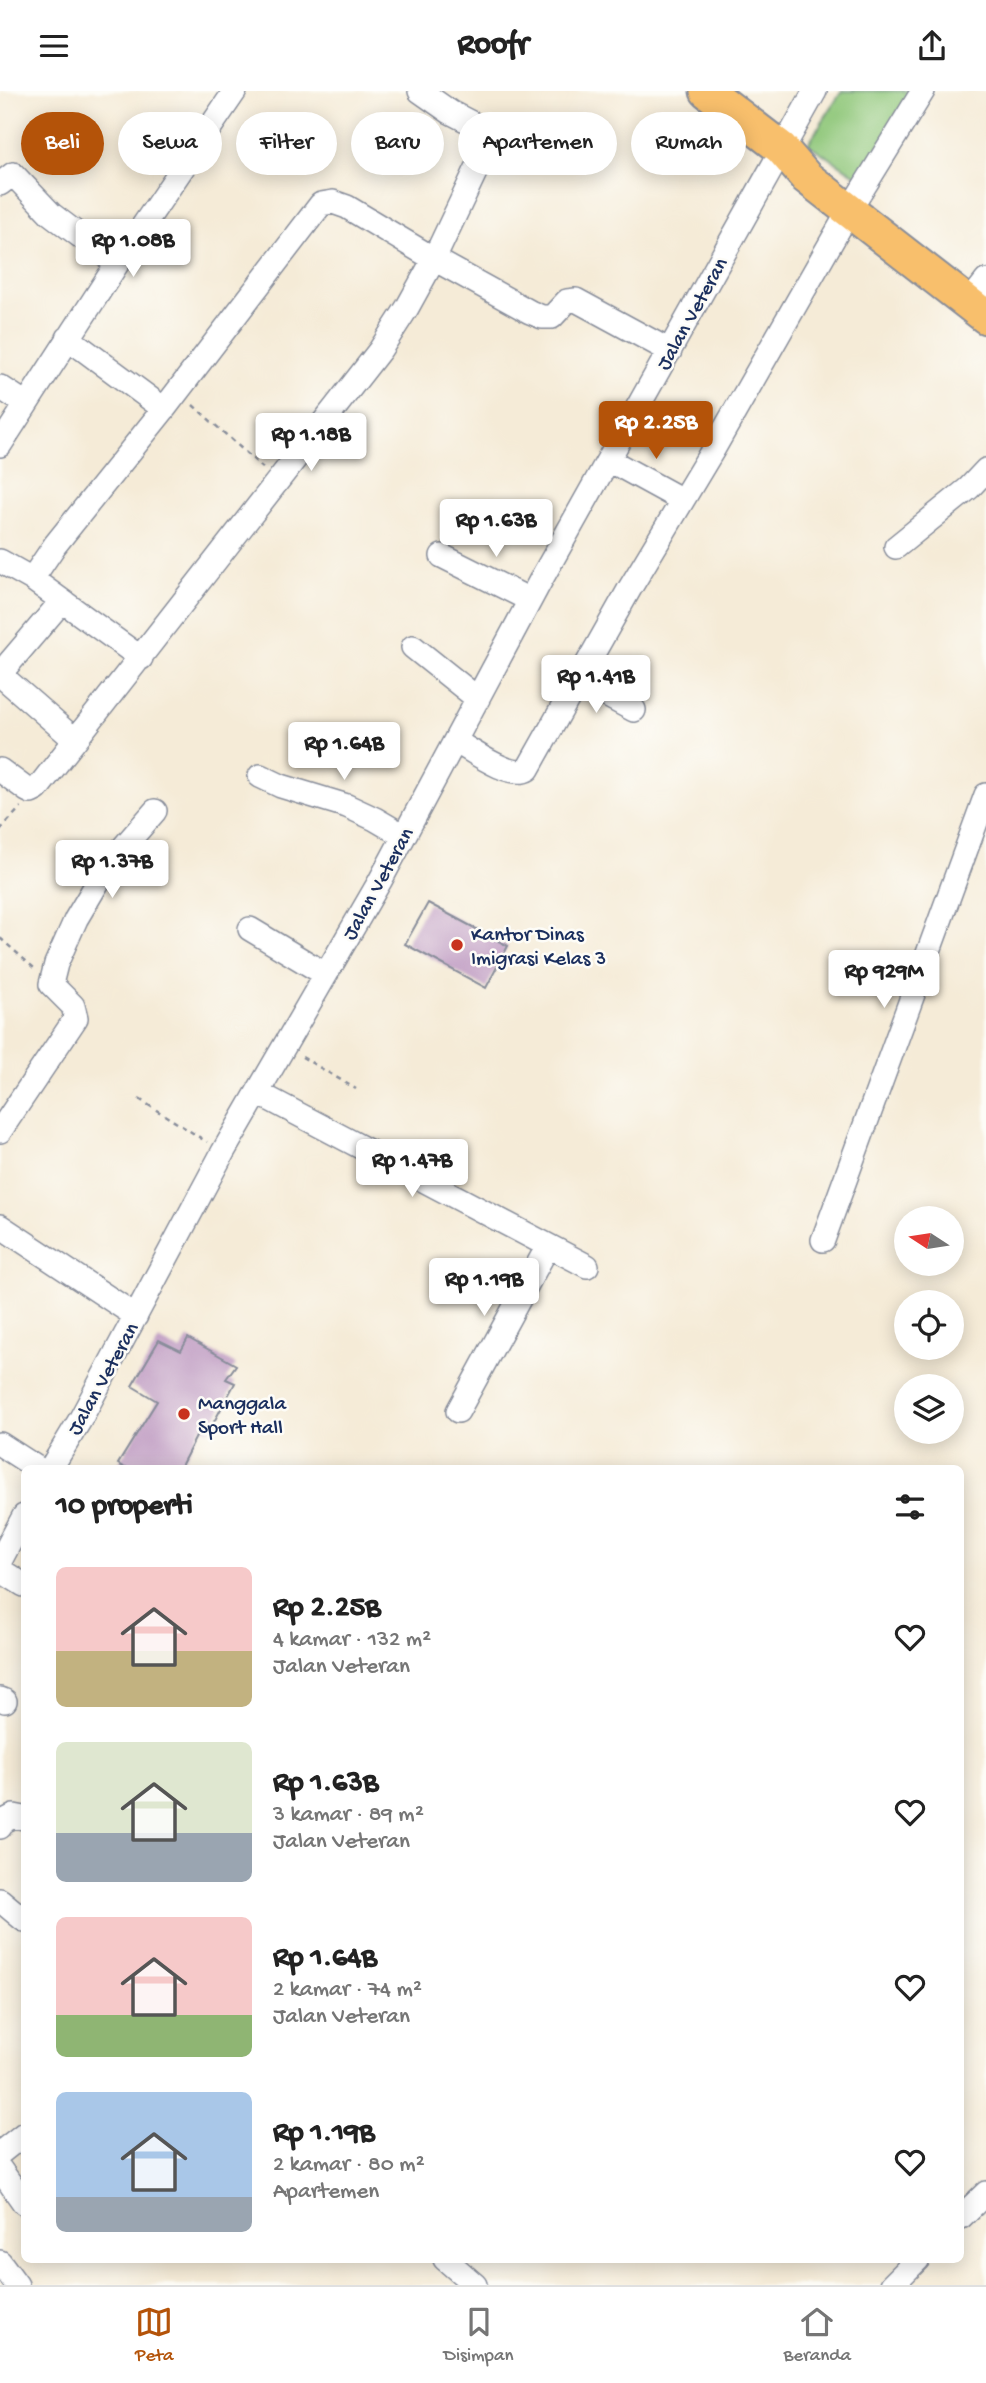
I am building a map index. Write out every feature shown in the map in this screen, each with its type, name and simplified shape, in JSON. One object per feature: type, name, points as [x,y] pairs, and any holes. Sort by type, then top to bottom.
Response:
[{"type":"highway","points":[[680,91],[778,155]]},
{"type":"highway","points":[[707,91],[778,155],[849,211],[980,301]]},
{"type":"street","points":[[0,445],[117,264],[235,91]]},
{"type":"street","points":[[0,770],[18,785],[34,791],[141,659],[380,350],[407,309],[488,145],[483,129],[450,112],[420,91]]},
{"type":"street","name":"Jalan Veteran","points":[[53,1465],[223,1152],[404,836],[530,600],[815,91]]},
{"type":"street","points":[[455,741],[508,771],[523,772],[527,769],[629,588],[849,211],[923,91]]},
{"type":"street","points":[[4,172],[51,213],[117,264]]},
{"type":"street","points":[[32,579],[55,545],[171,400],[321,204],[333,202],[347,207],[434,259],[542,317],[552,317],[567,301],[576,300],[670,351]]},
{"type":"street","points":[[68,338],[171,400]]},
{"type":"street","points":[[0,387],[26,404]]},
{"type":"street","points":[[609,460],[682,500]]},
{"type":"street","points":[[896,547],[969,488],[986,470]]},
{"type":"street","points":[[442,556],[530,600]]},
{"type":"street","points":[[0,561],[32,579],[141,659]]},
{"type":"street","points":[[62,601],[5,668],[4,678],[75,740]]},
{"type":"street","points":[[413,647],[478,699]]},
{"type":"street","points":[[578,680],[634,711]]},
{"type":"street","points":[[260,776],[281,786],[346,806],[404,836]]},
{"type":"street","points":[[822,1240],[986,795]]},
{"type":"street","points":[[0,1131],[76,1018],[73,1006],[53,988],[51,981],[55,964],[76,919],[108,865],[155,811]]},
{"type":"street","points":[[250,929],[325,974]]},
{"type":"street","points":[[258,1093],[587,1266]]},
{"type":"street","points":[[0,1226],[136,1316]]},
{"type":"street","points":[[458,1411],[548,1246]]},
{"type":"street","points":[[0,1444],[32,1465]]},
{"type":"street","points":[[0,1561],[21,1522]]},
{"type":"street","points":[[0,1570],[21,1583]]},
{"type":"street","points":[[0,1827],[4,1821],[14,1816],[21,1817]]},
{"type":"street","points":[[0,1900],[21,1918]]},
{"type":"street","points":[[0,2153],[21,2136]]},
{"type":"street","points":[[0,2169],[21,2199]]},
{"type":"street","points":[[964,2214],[986,2193]]},
{"type":"street","points":[[0,2262],[17,2285]]},
{"type":"street","points":[[449,2263],[472,2284]]},
{"type":"street","points":[[892,2285],[914,2263]]},
{"type":"path","points":[[171,400],[277,481]]},
{"type":"path","points":[[0,830],[34,791]]},
{"type":"path","points":[[0,938],[51,981]]},
{"type":"path","points":[[284,1046],[356,1089]]},
{"type":"path","points":[[139,1098],[223,1152]]},
{"type":"green space","points":[[842,91],[917,91],[862,179],[808,144]]},
{"type":"building","name":"Kantor Dinas Imigrasi Kelas 3","points":[[428,903],[508,946],[486,988],[405,944]]},
{"type":"building","name":"Manggala Sport Hall","points":[[188,1338],[236,1365],[226,1379],[235,1383],[209,1431],[201,1427],[182,1465],[120,1465],[157,1401],[132,1386],[159,1340],[181,1351]]},
{"type":"place","name":"Kantor Dinas Imigrasi Kelas 3","points":[[457,945]]},
{"type":"place","name":"Manggala Sport Hall","points":[[184,1414]]}]
